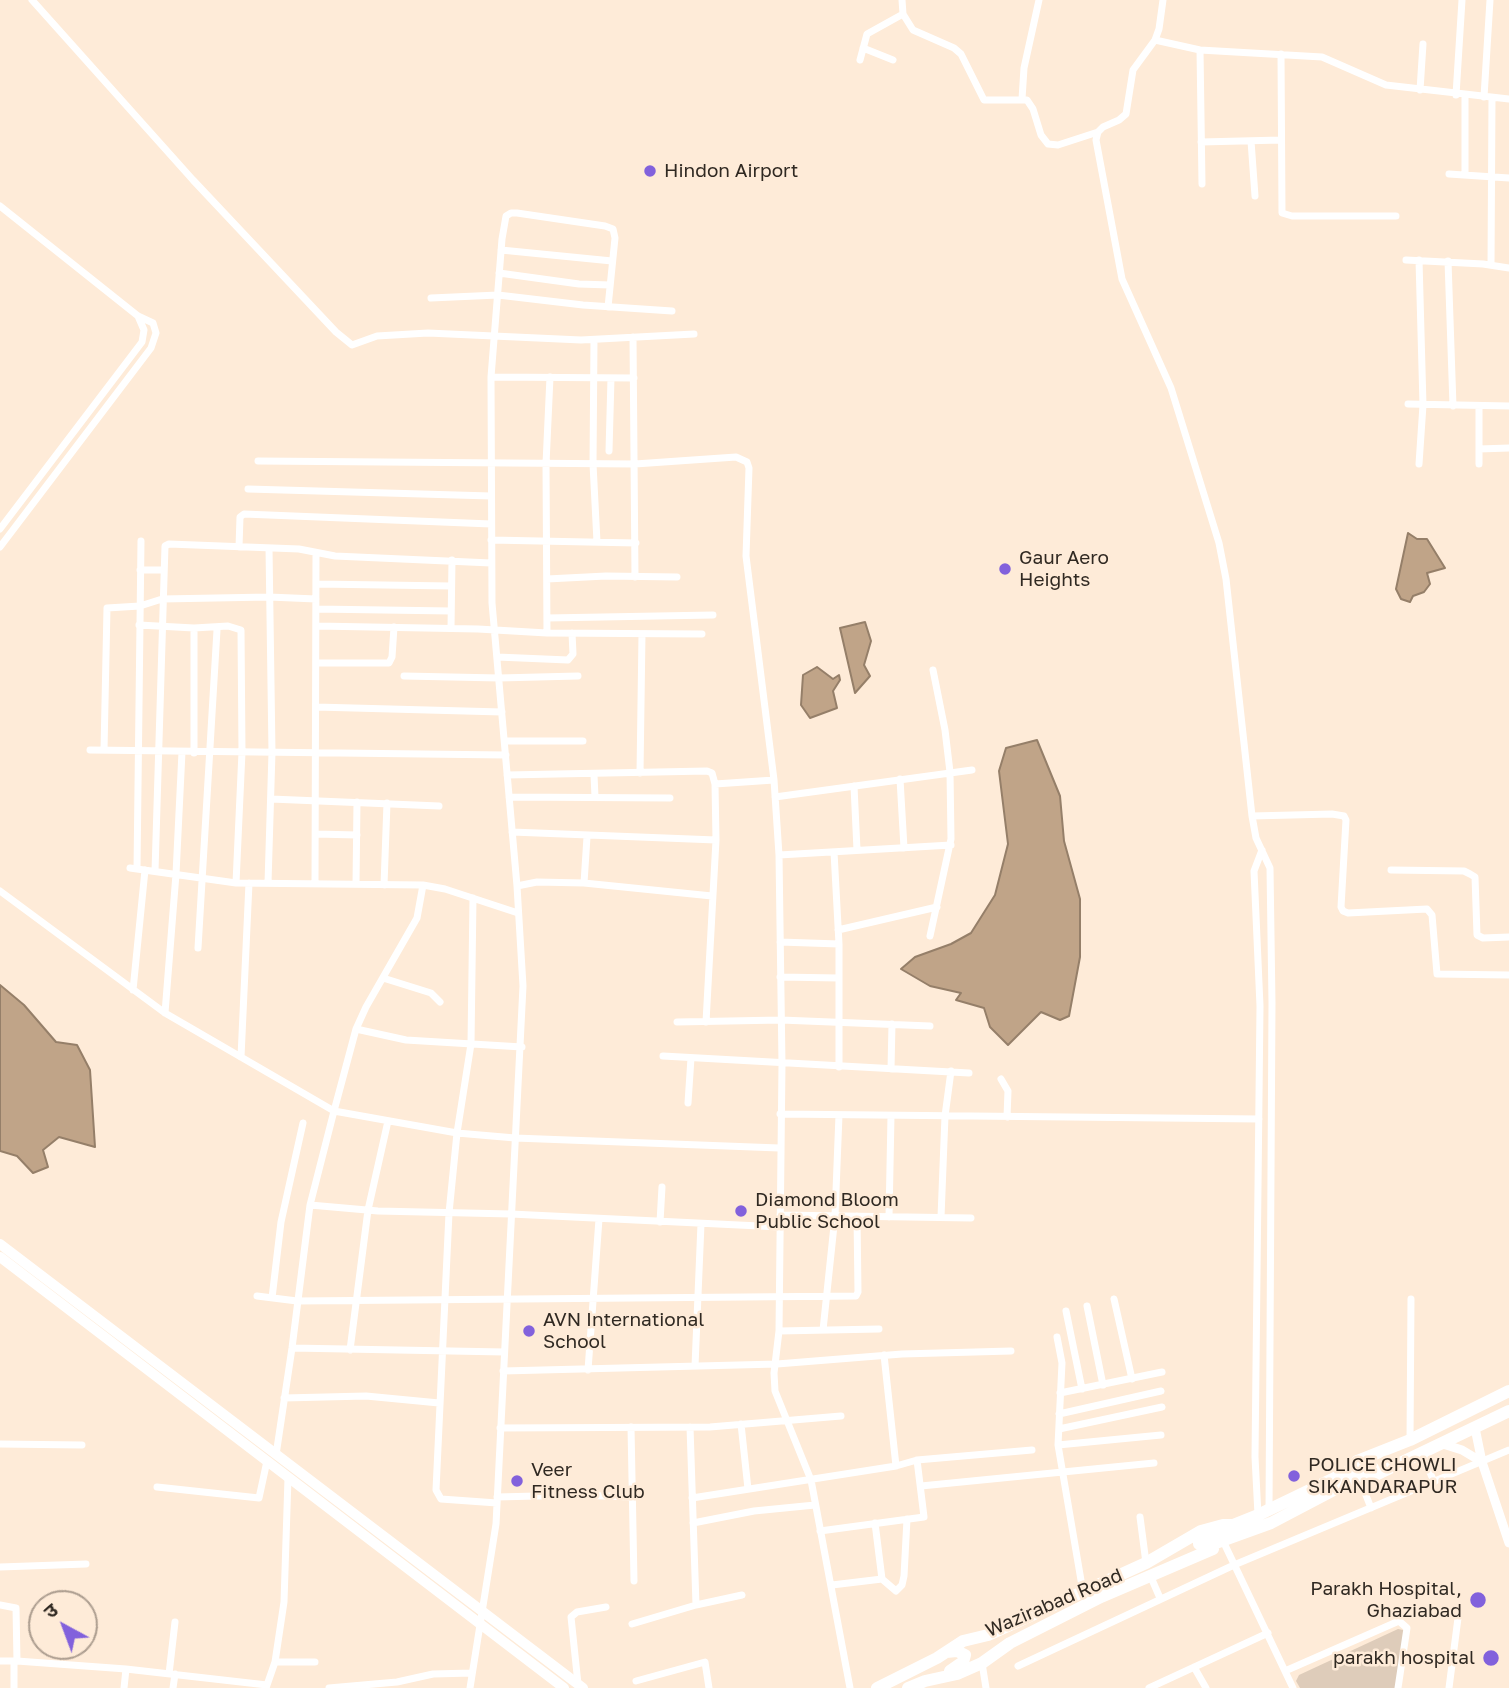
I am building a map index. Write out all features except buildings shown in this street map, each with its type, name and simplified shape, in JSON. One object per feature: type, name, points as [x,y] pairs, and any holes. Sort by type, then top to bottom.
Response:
[{"type":"highway","name":"Wazirabad Road","points":[[1351,1479],[1352,1464],[1409,1440],[1509,1391]]},
{"type":"highway","name":"Wazirabad Road","points":[[908,1688],[957,1674],[982,1663],[1010,1643],[1148,1569],[1201,1531],[1231,1535],[1264,1513],[1422,1453],[1509,1411]]},
{"type":"highway","name":"Wazirabad Road","points":[[877,1688],[963,1641],[988,1634],[1083,1592],[1231,1535],[1271,1523],[1351,1479]]},
{"type":"highway","points":[[943,1676],[966,1658],[963,1653],[957,1651],[945,1652]]},
{"type":"main road","points":[[0,1244],[50,1288],[291,1474],[580,1686]]},
{"type":"main road","points":[[0,1257],[50,1288]]},
{"type":"main road","points":[[393,1551],[481,1625],[565,1688]]},
{"type":"street","points":[[32,0],[192,180],[352,345],[377,336],[428,333],[594,340],[694,334]]},
{"type":"street","points":[[902,0],[903,14],[913,30],[954,48],[961,54],[984,100],[1022,99],[1031,104],[1041,135],[1048,144],[1058,145],[1098,132],[1124,118],[1132,70],[1155,40],[1163,0]]},
{"type":"street","points":[[1022,99],[1024,68],[1039,0]]},
{"type":"street","points":[[1456,94],[1462,0]]},
{"type":"street","points":[[1490,0],[1488,98],[1491,265]]},
{"type":"street","points":[[860,60],[867,34],[903,14]]},
{"type":"street","points":[[1155,40],[1200,50],[1322,57],[1387,85],[1509,99]]},
{"type":"street","points":[[1420,90],[1423,44]]},
{"type":"street","points":[[863,48],[893,60]]},
{"type":"street","points":[[1200,50],[1202,184]]},
{"type":"street","points":[[1281,54],[1282,212],[1287,216],[1396,216]]},
{"type":"street","points":[[1465,95],[1465,175]]},
{"type":"street","points":[[1098,132],[1097,146],[1122,279],[1171,388],[1219,542],[1226,579],[1252,816],[1256,838],[1270,868],[1271,1165],[1264,1513]]},
{"type":"street","points":[[1201,142],[1281,140]]},
{"type":"street","points":[[1251,141],[1255,196]]},
{"type":"street","points":[[1449,174],[1509,178]]},
{"type":"street","points":[[0,206],[138,316],[153,323],[156,333],[151,348],[0,547]]},
{"type":"street","points":[[470,1688],[496,1524],[522,1047],[523,965],[494,631],[491,563],[491,377],[504,220],[511,213],[517,213],[609,227],[615,233],[608,307]]},
{"type":"street","points":[[501,250],[612,261]]},
{"type":"street","points":[[1406,260],[1448,261],[1509,268]]},
{"type":"street","points":[[1419,260],[1423,405],[1419,464]]},
{"type":"street","points":[[1448,261],[1453,406]]},
{"type":"street","points":[[499,274],[610,285]]},
{"type":"street","points":[[431,298],[498,295],[672,312]]},
{"type":"street","points":[[0,528],[142,342],[143,326],[138,316]]},
{"type":"street","points":[[144,336],[156,333]]},
{"type":"street","points":[[633,337],[635,576]]},
{"type":"street","points":[[594,340],[593,464],[597,541]]},
{"type":"street","points":[[491,377],[634,378]]},
{"type":"street","points":[[547,633],[546,464],[550,377]]},
{"type":"street","points":[[609,451],[611,377]]},
{"type":"street","points":[[1408,404],[1509,406]]},
{"type":"street","points":[[1479,406],[1479,464]]},
{"type":"street","points":[[1479,449],[1509,448]]},
{"type":"street","points":[[258,461],[635,464],[736,457],[747,462],[746,556],[774,780],[779,855],[782,1064],[779,1331],[774,1373],[775,1391],[811,1480],[850,1688]]},
{"type":"street","points":[[248,489],[491,496]]},
{"type":"street","points":[[239,547],[240,517],[244,513],[491,524]]},
{"type":"street","points":[[491,540],[636,543]]},
{"type":"street","points":[[133,990],[141,541]]},
{"type":"street","points":[[155,871],[163,550],[169,544],[299,549],[335,556],[491,563]]},
{"type":"street","points":[[268,883],[272,752],[269,548]]},
{"type":"street","points":[[315,884],[316,553]]},
{"type":"street","points":[[451,628],[452,560]]},
{"type":"street","points":[[140,570],[163,570]]},
{"type":"street","points":[[547,579],[677,577]]},
{"type":"street","points":[[317,584],[452,586]]},
{"type":"street","points":[[104,750],[104,639],[107,608],[140,606],[162,599],[316,599]]},
{"type":"street","points":[[316,609],[451,611]]},
{"type":"street","points":[[547,618],[713,615]]},
{"type":"street","points":[[139,625],[194,628],[228,626],[241,631],[242,752],[236,883]]},
{"type":"street","points":[[317,626],[702,635]]},
{"type":"street","points":[[316,663],[389,663],[392,657],[394,627]]},
{"type":"street","points":[[194,628],[194,753]]},
{"type":"street","points":[[198,948],[216,630]]},
{"type":"street","points":[[497,657],[568,660],[573,654],[572,633]]},
{"type":"street","points":[[640,773],[642,634]]},
{"type":"street","points":[[930,936],[951,845],[950,772],[933,670]]},
{"type":"street","points":[[404,676],[578,676]]},
{"type":"street","points":[[316,707],[502,712]]},
{"type":"street","points":[[505,741],[583,741]]},
{"type":"street","points":[[90,750],[506,755]]},
{"type":"street","points":[[165,1013],[182,752]]},
{"type":"street","points":[[775,796],[972,770]]},
{"type":"street","points":[[507,775],[712,773],[715,784],[716,841],[706,1022]]},
{"type":"street","points":[[594,775],[595,797]]},
{"type":"street","points":[[900,779],[904,848]]},
{"type":"street","points":[[715,784],[774,780]]},
{"type":"street","points":[[854,786],[857,850]]},
{"type":"street","points":[[509,797],[670,797]]},
{"type":"street","points":[[271,799],[439,806]]},
{"type":"street","points":[[356,884],[357,802]]},
{"type":"street","points":[[384,885],[387,803]]},
{"type":"street","points":[[1252,816],[1340,814],[1346,820],[1341,907],[1343,911],[1348,913],[1427,908],[1432,915],[1437,974],[1509,975]]},
{"type":"street","points":[[512,832],[716,841]]},
{"type":"street","points":[[316,834],[357,835]]},
{"type":"street","points":[[584,883],[587,837]]},
{"type":"street","points":[[779,855],[951,845]]},
{"type":"street","points":[[1262,850],[1254,871],[1260,1006],[1255,1457],[1264,1513]]},
{"type":"street","points":[[834,852],[839,944],[838,1067]]},
{"type":"street","points":[[137,869],[236,883],[424,885],[445,889],[518,913]]},
{"type":"street","points":[[1391,870],[1464,871],[1470,874],[1475,877],[1477,935],[1509,937]]},
{"type":"street","points":[[241,1057],[248,883]]},
{"type":"street","points":[[517,886],[537,883],[584,883],[712,896]]},
{"type":"street","points":[[158,1487],[259,1498],[274,1461],[292,1349],[310,1205],[356,1029],[417,918],[424,885]]},
{"type":"street","points":[[0,891],[165,1013],[334,1111],[457,1133],[515,1138],[779,1148]]},
{"type":"street","points":[[473,898],[471,1044],[457,1133],[449,1213],[441,1351],[437,1495],[446,1500],[576,1495],[633,1497]]},
{"type":"street","points":[[838,930],[937,907]]},
{"type":"street","points":[[780,942],[839,944]]},
{"type":"street","points":[[780,976],[838,978]]},
{"type":"street","points":[[383,978],[431,993],[440,1002]]},
{"type":"street","points":[[677,1022],[781,1020],[930,1026]]},
{"type":"street","points":[[891,1069],[892,1024]]},
{"type":"street","points":[[356,1029],[406,1040],[522,1047]]},
{"type":"street","points":[[663,1056],[969,1073]]},
{"type":"street","points":[[688,1103],[691,1058]]},
{"type":"street","points":[[941,1217],[945,1116],[951,1071]]},
{"type":"street","points":[[1001,1079],[1008,1091],[1007,1117]]},
{"type":"street","points":[[780,1114],[1259,1119]]},
{"type":"street","points":[[822,1330],[835,1216],[839,1115]]},
{"type":"street","points":[[889,1217],[891,1116]]},
{"type":"street","points":[[351,1350],[368,1210],[388,1121]]},
{"type":"street","points":[[272,1298],[281,1222],[303,1123]]},
{"type":"street","points":[[1258,1164],[1271,1165]]},
{"type":"street","points":[[660,1222],[662,1187]]},
{"type":"street","points":[[310,1205],[368,1210],[779,1227]]},
{"type":"street","points":[[779,1215],[971,1218]]},
{"type":"street","points":[[257,1296],[298,1301],[856,1296],[857,1216]]},
{"type":"street","points":[[588,1370],[598,1219]]},
{"type":"street","points":[[695,1366],[701,1224]]},
{"type":"street","points":[[1114,1299],[1132,1379]]},
{"type":"street","points":[[1409,1440],[1411,1300]]},
{"type":"street","points":[[1087,1306],[1103,1385]]},
{"type":"street","points":[[1066,1311],[1082,1389]]},
{"type":"street","points":[[779,1331],[879,1329]]},
{"type":"street","points":[[1057,1337],[1062,1363],[1058,1445],[1083,1592]]},
{"type":"street","points":[[292,1349],[504,1352]]},
{"type":"street","points":[[503,1371],[777,1364],[1011,1351]]},
{"type":"street","points":[[884,1356],[896,1466]]},
{"type":"street","points":[[1060,1393],[1162,1372]]},
{"type":"street","points":[[1059,1414],[1161,1391]]},
{"type":"street","points":[[284,1398],[366,1396],[439,1403]]},
{"type":"street","points":[[1059,1429],[1162,1408]]},
{"type":"street","points":[[500,1428],[690,1427],[841,1416]]},
{"type":"street","points":[[741,1424],[748,1489]]},
{"type":"street","points":[[631,1427],[634,1581]]},
{"type":"street","points":[[690,1427],[696,1605]]},
{"type":"street","points":[[1475,1428],[1482,1462],[1509,1543]]},
{"type":"street","points":[[1058,1445],[1161,1435]]},
{"type":"street","points":[[0,1444],[82,1445]]},
{"type":"street","points":[[1443,1444],[1482,1462]]},
{"type":"street","points":[[692,1498],[896,1466],[918,1460],[1032,1450]]},
{"type":"street","points":[[1018,1666],[1234,1565],[1509,1450]]},
{"type":"street","points":[[1422,1453],[1434,1482]]},
{"type":"street","points":[[820,1531],[924,1517],[918,1460]]},
{"type":"street","points":[[921,1486],[1154,1463]]},
{"type":"street","points":[[0,1661],[126,1669],[266,1686],[275,1662],[285,1590],[291,1474]]},
{"type":"street","points":[[1351,1479],[1371,1508]]},
{"type":"street","points":[[693,1523],[754,1511],[815,1505]]},
{"type":"street","points":[[1140,1517],[1148,1569],[1160,1598]]},
{"type":"street","points":[[875,1523],[882,1579],[896,1591],[902,1585],[907,1519]]},
{"type":"street","points":[[1231,1535],[1234,1565],[1293,1688]]},
{"type":"street","points":[[0,1567],[86,1564]]},
{"type":"street","points":[[832,1585],[882,1579]]},
{"type":"street","points":[[632,1624],[742,1595]]},
{"type":"street","points":[[0,1605],[16,1608],[14,1688]]},
{"type":"street","points":[[580,1686],[571,1617],[577,1612],[607,1607]]},
{"type":"street","points":[[1449,1688],[1458,1618]]},
{"type":"street","points":[[1285,1671],[1399,1621],[1407,1628],[1398,1688]]},
{"type":"street","points":[[173,1688],[175,1622]]},
{"type":"street","points":[[1149,1688],[1268,1633]]},
{"type":"street","points":[[275,1662],[315,1662]]},
{"type":"street","points":[[636,1681],[705,1662],[709,1688]]},
{"type":"street","points":[[982,1663],[986,1688]]},
{"type":"street","points":[[1194,1667],[1206,1688]]},
{"type":"street","points":[[124,1688],[126,1669]]},
{"type":"street","points":[[329,1688],[397,1682],[433,1674],[472,1673]]},
{"type":"shaded area","points":[[1408,533],[1417,539],[1427,539],[1445,568],[1427,573],[1430,584],[1424,592],[1413,596],[1410,602],[1401,599],[1396,589]]},
{"type":"shaded area","points":[[865,622],[871,641],[864,665],[870,676],[855,693],[840,628]]},
{"type":"shaded area","points":[[817,667],[833,679],[839,675],[840,680],[833,691],[837,708],[810,718],[801,705],[803,675]]},
{"type":"shaded area","points":[[1037,740],[1060,796],[1064,841],[1080,899],[1080,957],[1069,1016],[1060,1020],[1041,1012],[1008,1045],[990,1027],[984,1008],[956,1000],[961,993],[930,986],[901,969],[915,957],[951,944],[971,933],[995,895],[1008,844],[999,771],[1006,748]]},
{"type":"shaded area","points":[[0,985],[24,1005],[56,1042],[77,1045],[90,1070],[95,1147],[59,1137],[43,1150],[48,1167],[33,1173],[17,1156],[0,1151]]},
{"type":"shaded area","points":[[1398,1629],[1408,1631],[1401,1688],[1300,1688],[1296,1681],[1299,1675]]},
{"type":"place","name":"Hindon Airport","points":[[650,171]]},
{"type":"place","name":"Gaur Aero Heights","points":[[1005,569]]},
{"type":"place","name":"Diamond Bloom Public School","points":[[741,1211]]},
{"type":"place","name":"AVN International School","points":[[529,1331]]},
{"type":"place","name":"POLICE CHOWLI SIKANDARAPUR","points":[[1294,1476]]},
{"type":"place","name":"Veer Fitness Club","points":[[517,1481]]},
{"type":"place","name":"Parakh Hospital, Ghaziabad","points":[[1478,1600]]},
{"type":"place","name":"parakh hospital","points":[[1491,1658]]}]
